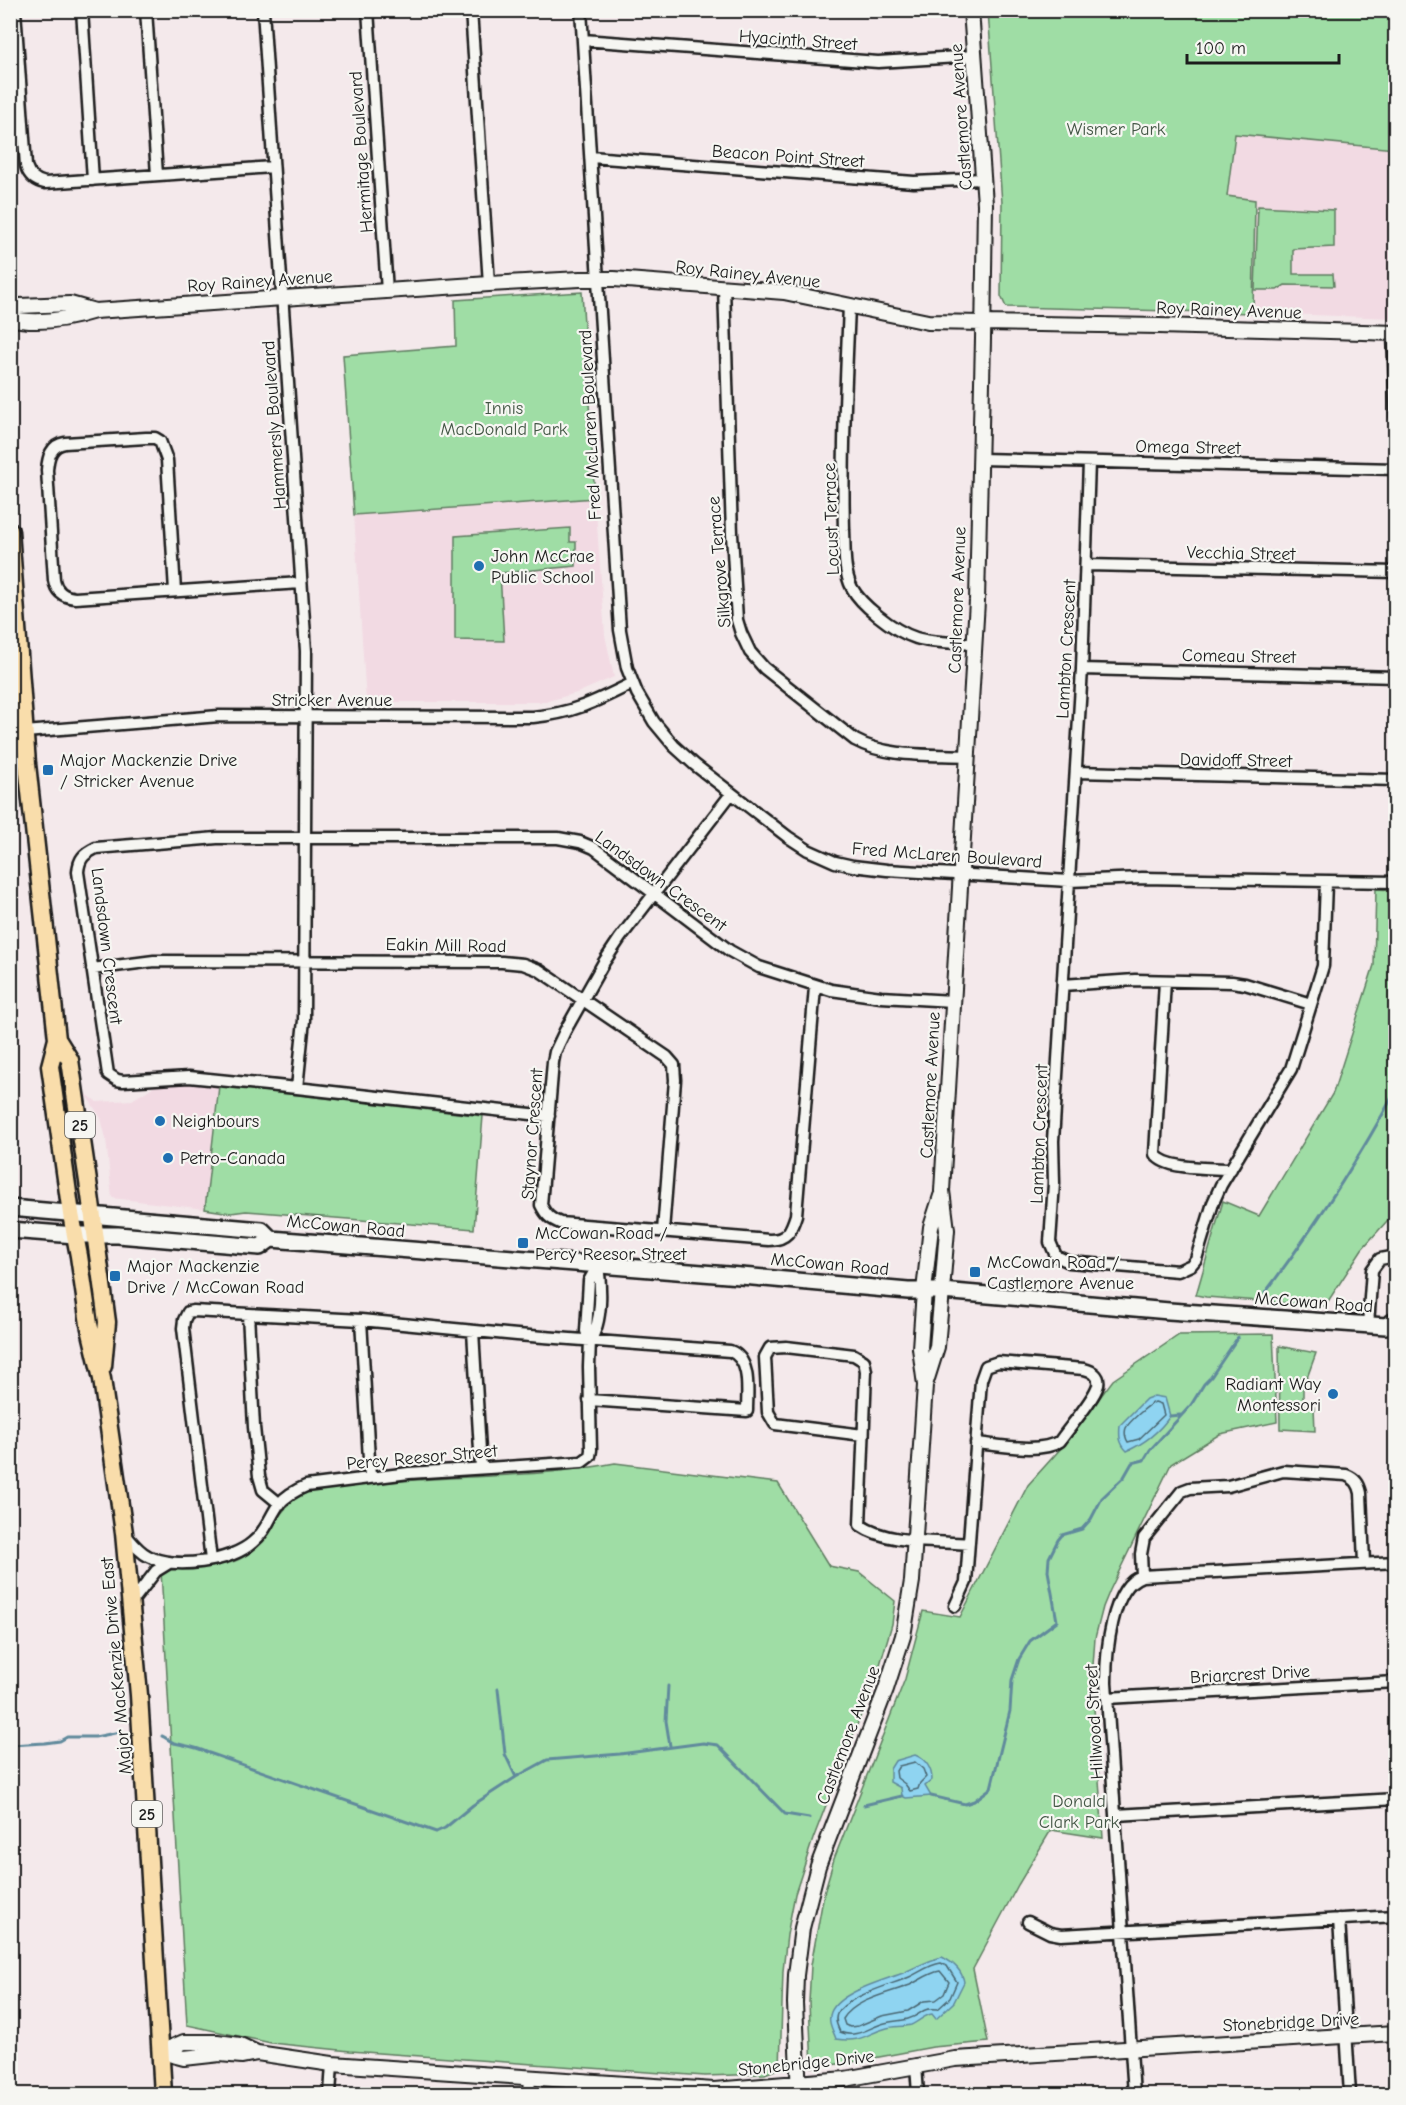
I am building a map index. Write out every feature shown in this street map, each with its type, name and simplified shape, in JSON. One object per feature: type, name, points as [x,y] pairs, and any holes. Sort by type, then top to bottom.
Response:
[{"type":"main road","name":"Major MacKenzie Drive East","points":[[10,531],[25,732],[57,1039],[50,1065],[89,1324],[102,1379],[124,1533],[131,1603],[164,2094]]},
{"type":"main road","name":"Major MacKenzie Drive East","points":[[57,1039],[70,1060],[107,1322],[102,1379]]},
{"type":"main road","name":"McCowan Road","points":[[10,1209],[262,1230],[271,1239],[1392,1327]]},
{"type":"main road","name":"McCowan Road","points":[[10,1230],[94,1236],[118,1235],[260,1247],[271,1239]]},
{"type":"street","points":[[15,10],[27,171],[34,179],[45,183],[273,167]]},
{"type":"street","points":[[82,10],[93,180]]},
{"type":"street","points":[[146,10],[157,175]]},
{"type":"street","name":"Hammersly Boulevard","points":[[263,10],[306,651],[305,838]]},
{"type":"street","name":"Hermitage Boulevard","points":[[368,10],[387,291]]},
{"type":"street","points":[[471,10],[489,284]]},
{"type":"street","name":"Fred McLaren Boulevard","points":[[581,10],[620,630],[627,668],[633,683],[647,711],[663,734],[682,754],[794,842],[835,862],[866,868],[1069,881],[1142,878],[1395,882]]},
{"type":"street","name":"Castlemore Avenue","points":[[925,1385],[937,1347],[947,1230],[942,1191],[974,644],[985,225],[971,10]]},
{"type":"street","name":"Hyacinth Street","points":[[583,40],[878,62],[974,56]]},
{"type":"street","name":"Beacon Point Street","points":[[591,157],[914,182],[983,179]]},
{"type":"street","name":"Roy Rainey Avenue","points":[[10,318],[20,320],[70,318],[95,311],[489,284],[598,279],[784,292],[928,322],[1394,333]]},
{"type":"street","name":"Silkgrove Terrace","points":[[724,287],[737,620],[745,644],[764,668],[864,745],[894,752],[968,756]]},
{"type":"street","name":"Roy Rainey Avenue","points":[[10,310],[19,306],[70,304],[95,311]]},
{"type":"street","name":"Locust Terrace","points":[[849,306],[844,504],[846,568],[851,587],[864,604],[907,636],[922,640],[974,644]]},
{"type":"street","points":[[1394,333],[1395,417]]},
{"type":"street","points":[[176,591],[167,460],[160,441],[155,438],[146,438],[65,444],[55,447],[48,459],[47,470],[54,580],[60,593],[69,598],[301,583]]},
{"type":"street","name":"Omega Street","points":[[980,459],[1395,469]]},
{"type":"street","name":"Lambton Crescent","points":[[1089,462],[1082,669],[1053,1141],[1054,1183],[1050,1242],[1056,1256],[1069,1262],[1178,1271],[1185,1269],[1196,1258],[1213,1203],[1291,1069],[1324,960],[1326,882]]},
{"type":"street","name":"Vecchia Street","points":[[1087,565],[1395,572]]},
{"type":"street","name":"Comeau Street","points":[[1082,669],[1395,677]]},
{"type":"street","name":"Stricker Avenue","points":[[25,732],[219,716],[533,717],[558,715],[588,705],[633,683]]},
{"type":"street","name":"Davidoff Street","points":[[1076,772],[1395,780]]},
{"type":"street","name":"Staynor Crescent","points":[[731,794],[609,954],[555,1052],[541,1205],[545,1214],[560,1223],[769,1240],[782,1239],[790,1231],[796,1215],[815,987]]},
{"type":"street","name":"Landsdown Crescent","points":[[549,1116],[189,1077],[117,1080],[108,1074],[78,872],[79,861],[85,854],[96,848],[217,838],[558,838],[580,842],[594,848],[730,951],[759,967],[815,987],[869,995],[953,1001]]},
{"type":"street","points":[[297,1088],[304,1020],[305,838]]},
{"type":"street","name":"Eakin Mill Road","points":[[92,969],[154,961],[305,961],[513,962],[539,970],[667,1057],[674,1065],[675,1080],[663,1231]]},
{"type":"street","points":[[1063,985],[1124,981],[1245,984],[1311,1004]]},
{"type":"street","points":[[1165,981],[1155,1154],[1158,1159],[1170,1165],[1231,1169]]},
{"type":"street","name":"Castlemore Avenue","points":[[799,2089],[795,1989],[805,1912],[824,1848],[897,1658],[908,1612],[925,1385],[920,1348],[924,1291],[931,1227],[942,1191]]},
{"type":"street","points":[[1368,1325],[1372,1270],[1380,1259],[1395,1256]]},
{"type":"street","name":"Percy Reesor Street","points":[[124,1533],[139,1550],[148,1556],[169,1563],[211,1560],[231,1555],[254,1542],[266,1528],[280,1504],[291,1494],[306,1486],[370,1477],[582,1462],[590,1456],[591,1450],[590,1340],[586,1330],[589,1281],[598,1265]]},
{"type":"street","points":[[211,1560],[183,1328],[185,1316],[193,1311],[361,1320],[735,1353],[745,1365],[747,1411],[589,1400]]},
{"type":"street","points":[[248,1314],[259,1476],[263,1490],[280,1504]]},
{"type":"street","points":[[361,1320],[370,1477]]},
{"type":"street","points":[[473,1330],[481,1468]]},
{"type":"street","points":[[863,1435],[775,1424],[768,1412],[765,1357],[770,1348],[786,1347],[846,1354],[864,1361],[866,1371],[860,1525],[884,1536],[968,1544]]},
{"type":"street","points":[[955,1606],[966,1582],[968,1544],[976,1443],[982,1372],[992,1362],[1084,1369],[1095,1373],[1098,1384],[1093,1395],[1060,1441],[1055,1444],[1043,1448],[976,1443]]},
{"type":"street","points":[[1364,1563],[1361,1494],[1354,1479],[1346,1475],[1283,1471],[1233,1485],[1190,1488],[1182,1491],[1144,1538],[1141,1554],[1142,1576],[1395,1562]]},
{"type":"street","points":[[131,1603],[156,1571],[169,1563]]},
{"type":"street","name":"Hillwood Street","points":[[1134,2094],[1107,1698],[1107,1656],[1115,1616],[1126,1587],[1142,1576]]},
{"type":"street","name":"Briarcrest Drive","points":[[1107,1698],[1395,1682]]},
{"type":"street","points":[[1116,1815],[1395,1799]]},
{"type":"street","points":[[1028,1922],[1050,1933],[1061,1935],[1395,1916]]},
{"type":"street","points":[[1339,1919],[1350,2094]]},
{"type":"street","name":"Stonebridge Drive","points":[[161,2052],[184,2042],[217,2043],[240,2045],[257,2054],[332,2064],[714,2091],[799,2089],[916,2065],[955,2060],[1395,2034]]},
{"type":"street","points":[[330,2094],[332,2064]]},
{"type":"street","points":[[916,2065],[918,2094]]},
{"type":"street","points":[[529,2094],[531,2078]]},
{"type":"shaded area","points":[[1235,134],[1395,149],[1395,318],[1253,313],[1255,200],[1227,197]]},
{"type":"shaded area","name":"John McCrae Public School","points":[[595,498],[605,635],[614,677],[577,693],[544,702],[366,702],[354,515]]},
{"type":"shaded area","points":[[184,1083],[219,1086],[205,1209],[112,1198],[106,1139],[101,1118],[84,1092],[97,1102],[132,1100],[158,1084]]},
{"type":"green space","name":"Wismer Park","points":[[988,11],[1395,11],[1395,149],[1235,134],[1227,196],[1255,200],[1253,313],[1006,307],[1001,296],[1002,203]]},
{"type":"green space","points":[[1258,206],[1334,210],[1334,247],[1293,249],[1293,274],[1333,274],[1334,286],[1285,285],[1277,290],[1255,290]]},
{"type":"green space","name":"Innis MacDonald Park","points":[[582,292],[595,498],[354,515],[343,355],[456,346],[455,300]]},
{"type":"green space","points":[[570,528],[570,542],[576,542],[576,566],[500,573],[504,641],[455,640],[455,536]]},
{"type":"green space","points":[[1376,889],[1395,890],[1395,1212],[1362,1249],[1325,1306],[1196,1295],[1223,1201],[1259,1216],[1333,1093],[1374,965]]},
{"type":"green space","points":[[219,1086],[483,1116],[474,1229],[246,1211],[231,1213],[205,1209]]},
{"type":"green space","name":"Donald Clark Park","points":[[1273,1334],[1277,1422],[1220,1434],[1171,1464],[1103,1607],[1095,1638],[1092,1679],[1103,1838],[1051,1830],[1018,1885],[973,1969],[988,2042],[933,2047],[812,2067],[809,2002],[811,1965],[824,1893],[834,1859],[905,1679],[923,1611],[960,1617],[1028,1485],[1063,1446],[1113,1380],[1179,1335]]},
{"type":"green space","points":[[1279,1346],[1316,1353],[1303,1389],[1303,1406],[1314,1407],[1315,1431],[1280,1429]]},
{"type":"green space","points":[[615,1463],[778,1483],[829,1566],[859,1572],[895,1601],[892,1624],[879,1668],[813,1839],[795,1894],[783,1971],[780,2068],[765,2074],[705,2076],[350,2051],[271,2043],[187,2025],[161,1571],[214,1566],[245,1556],[262,1540],[291,1502],[312,1491],[328,1487],[527,1474]]},
{"type":"water","points":[[1154,1396],[1165,1398],[1170,1416],[1151,1436],[1127,1451],[1120,1439],[1120,1425],[1146,1399]]},
{"type":"water","points":[[915,1755],[930,1768],[932,1780],[925,1786],[931,1796],[906,1798],[902,1796],[901,1788],[890,1782],[890,1769],[895,1761]]},
{"type":"water","points":[[942,1957],[956,1967],[964,1982],[954,2002],[936,2019],[932,2014],[911,2025],[879,2030],[858,2039],[836,2039],[830,2016],[843,1998]]},
{"type":"waterway","points":[[1265,1293],[1334,1194],[1396,1090]]},
{"type":"waterway","points":[[931,1796],[965,1804],[974,1801],[991,1788],[1010,1711],[1012,1680],[1019,1659],[1030,1641],[1057,1621],[1048,1571],[1049,1558],[1058,1540],[1062,1535],[1082,1529],[1091,1519],[1102,1498],[1124,1477],[1132,1463],[1144,1460],[1150,1450],[1191,1405],[1238,1337]]},
{"type":"waterway","points":[[1170,1416],[1180,1415]]},
{"type":"waterway","points":[[668,1686],[666,1721],[670,1746]]},
{"type":"waterway","points":[[498,1689],[505,1754],[516,1777]]},
{"type":"waterway","points":[[10,1745],[45,1743],[60,1741],[67,1737],[95,1737],[120,1732]]},
{"type":"waterway","points":[[162,1736],[174,1743],[200,1749],[436,1832],[445,1828],[473,1805],[516,1777],[547,1760],[620,1754],[703,1743],[718,1745],[785,1814],[809,1818]]},
{"type":"waterway","points":[[864,1805],[902,1796]]},
{"type":"place","name":"John McCrae Public School","points":[[479,566]]},
{"type":"place","name":"Major Mackenzie Drive / Stricker Avenue","points":[[48,770]]},
{"type":"place","name":"Neighbours","points":[[160,1121]]},
{"type":"place","name":"Petro-Canada","points":[[168,1158]]},
{"type":"place","name":"McCowan Road / Percy Reesor Street","points":[[523,1243]]},
{"type":"place","name":"McCowan Road / Castlemore Avenue","points":[[975,1272]]},
{"type":"place","name":"Major Mackenzie Drive / McCowan Road","points":[[115,1276]]},
{"type":"place","name":"Radiant Way Montessori","points":[[1333,1394]]}]
